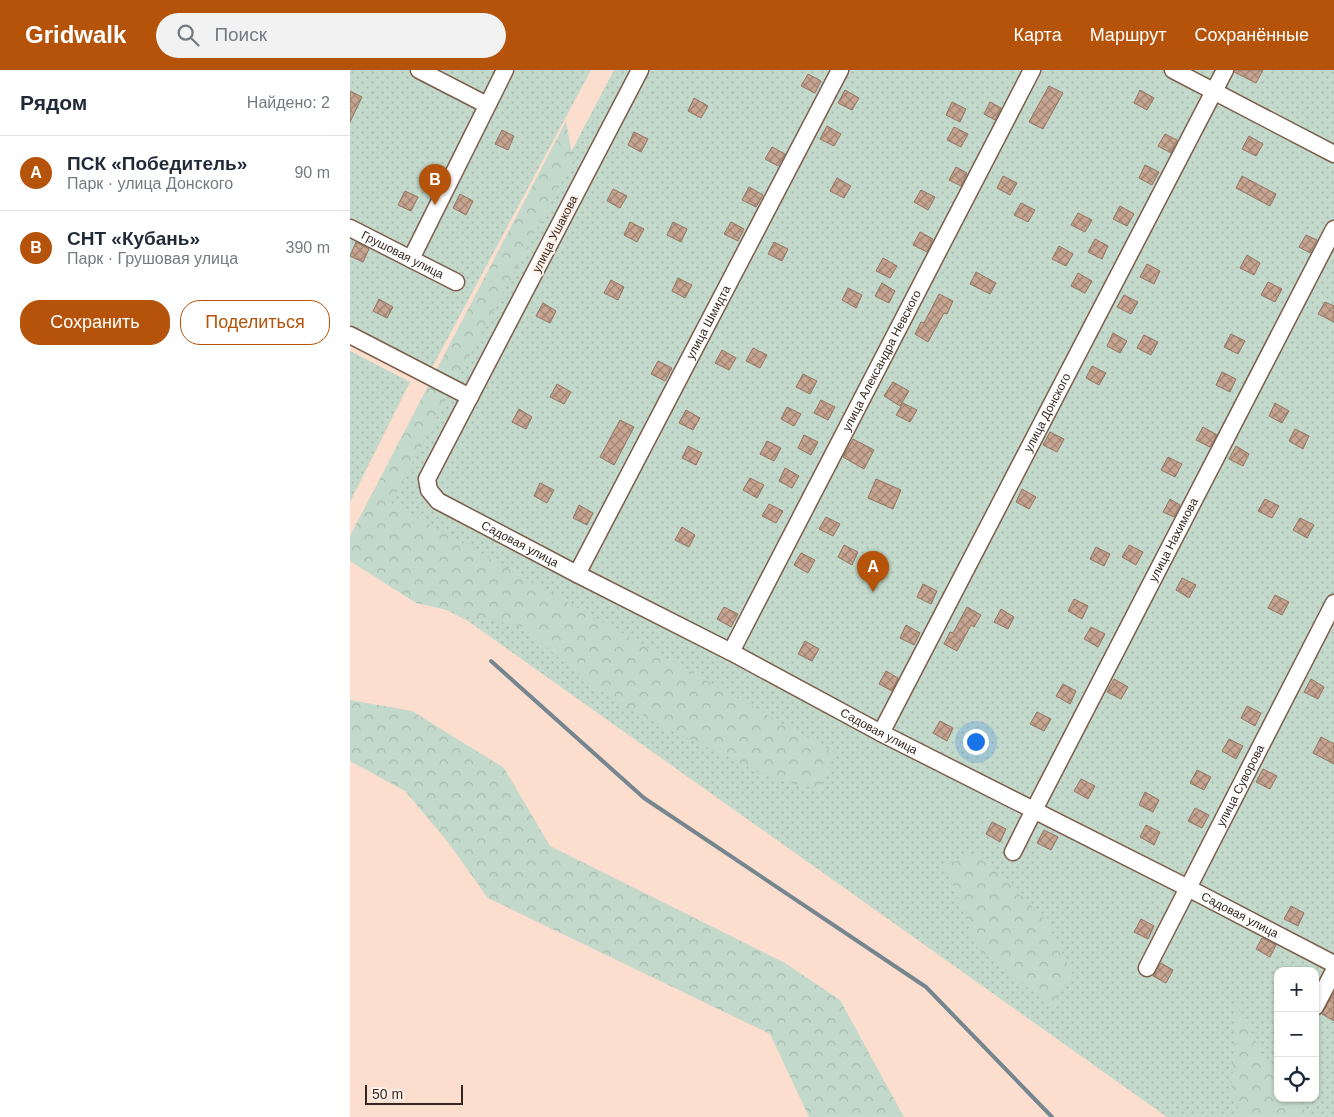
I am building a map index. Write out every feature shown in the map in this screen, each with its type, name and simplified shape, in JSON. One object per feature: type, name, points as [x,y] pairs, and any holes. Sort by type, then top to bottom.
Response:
[{"type":"street","points":[[419,70],[487,105]]},
{"type":"street","points":[[411,259],[505,70]]},
{"type":"street","name":"улица Ушакова","points":[[429,490],[426,479],[640,70]]},
{"type":"street","name":"улица Шмидта","points":[[576,574],[840,70]]},
{"type":"street","name":"улица Александра Невского","points":[[731,652],[1032,70]]},
{"type":"street","points":[[1174,70],[1334,154]]},
{"type":"street","name":"улица Донского","points":[[881,733],[1224,70]]},
{"type":"street","name":"Грушовая улица","points":[[350,228],[456,282]]},
{"type":"street","name":"улица Нахимова","points":[[1013,852],[1334,229]]},
{"type":"street","points":[[350,335],[470,397]]},
{"type":"street","name":"Садовая улица","points":[[429,490],[438,501],[576,574],[731,652],[881,733],[1334,964]]},
{"type":"street","name":"улица Суворова","points":[[1147,968],[1334,603]]},
{"type":"street","points":[[1319,1000],[1334,971]]},
{"type":"green space","points":[[350,70],[591,70],[426,379],[350,341]]},
{"type":"green space","points":[[614,70],[1334,70],[1334,1117],[1167,1117],[468,621],[355,564]]},
{"type":"green space","points":[[566,121],[573,161],[391,503],[835,753],[819,789],[777,780],[664,727],[588,684],[524,627],[416,603],[350,561],[350,536]]},
{"type":"green space","points":[[350,351],[410,382],[350,502]]},
{"type":"green space","points":[[350,700],[412,711],[504,768],[550,846],[785,963],[840,1000],[904,1117],[809,1117],[770,1034],[488,898],[447,841],[405,791],[350,761]]},
{"type":"green space","points":[[976,852],[1045,919],[1073,975],[1052,1006],[978,949],[945,866]]},
{"type":"green space","points":[[1237,1004],[1265,1060],[1274,1072],[1274,1102],[1298,1102],[1309,1117],[1244,1117],[1231,1097]]},
{"type":"building","points":[[1235,70],[1263,70],[1256,83],[1234,72]]},
{"type":"building","points":[[808,74],[821,81],[815,93],[801,86]]},
{"type":"building","points":[[1049,86],[1063,93],[1043,129],[1029,122]]},
{"type":"building","points":[[845,90],[859,98],[852,110],[838,103]]},
{"type":"building","points":[[1140,90],[1154,98],[1147,110],[1134,103]]},
{"type":"building","points":[[350,91],[362,97],[350,122]]},
{"type":"building","points":[[694,98],[708,106],[701,118],[688,111]]},
{"type":"building","points":[[952,102],[966,109],[960,122],[946,115]]},
{"type":"building","points":[[990,102],[1001,108],[995,120],[984,114]]},
{"type":"building","points":[[827,126],[841,134],[834,146],[820,139]]},
{"type":"building","points":[[954,127],[968,134],[961,147],[947,140]]},
{"type":"building","points":[[502,130],[514,136],[508,150],[495,144]]},
{"type":"building","points":[[634,132],[648,139],[641,152],[628,145]]},
{"type":"building","points":[[1165,134],[1177,140],[1171,153],[1158,146]]},
{"type":"building","points":[[1249,136],[1263,144],[1256,156],[1242,149]]},
{"type":"building","points":[[772,147],[785,154],[778,166],[765,159]]},
{"type":"building","points":[[1145,165],[1159,172],[1152,185],[1139,178]]},
{"type":"building","points":[[956,167],[967,173],[961,186],[949,180]]},
{"type":"building","points":[[1003,176],[1017,183],[1010,195],[997,188]]},
{"type":"building","points":[[1242,176],[1276,194],[1270,206],[1236,188]]},
{"type":"building","points":[[837,178],[851,186],[844,198],[830,191]]},
{"type":"building","points":[[749,187],[763,195],[756,207],[742,200]]},
{"type":"building","points":[[613,189],[627,196],[620,208],[607,201]]},
{"type":"building","points":[[921,190],[935,197],[928,210],[914,202]]},
{"type":"building","points":[[405,191],[418,197],[411,211],[398,205]]},
{"type":"building","points":[[460,194],[473,201],[466,215],[453,208]]},
{"type":"building","points":[[1021,203],[1035,210],[1028,222],[1014,215]]},
{"type":"building","points":[[1120,206],[1134,214],[1127,226],[1113,219]]},
{"type":"building","points":[[1078,213],[1092,220],[1085,232],[1071,225]]},
{"type":"building","points":[[630,222],[644,229],[637,242],[624,235]]},
{"type":"building","points":[[673,222],[687,229],[681,242],[667,235]]},
{"type":"building","points":[[731,222],[744,229],[738,241],[724,234]]},
{"type":"building","points":[[920,232],[933,239],[927,252],[913,245]]},
{"type":"building","points":[[1306,235],[1317,240],[1310,253],[1299,247]]},
{"type":"building","points":[[1095,239],[1108,246],[1102,259],[1088,252]]},
{"type":"building","points":[[356,242],[369,249],[363,262],[350,256]]},
{"type":"building","points":[[774,242],[788,249],[782,261],[768,254]]},
{"type":"building","points":[[1059,246],[1073,254],[1066,266],[1052,259]]},
{"type":"building","points":[[1247,255],[1260,263],[1254,275],[1240,268]]},
{"type":"building","points":[[883,258],[897,266],[890,278],[876,271]]},
{"type":"building","points":[[1147,264],[1160,271],[1154,284],[1140,277]]},
{"type":"building","points":[[976,272],[996,283],[990,294],[970,284]]},
{"type":"building","points":[[1078,273],[1092,281],[1085,293],[1071,286]]},
{"type":"building","points":[[678,278],[692,285],[685,298],[672,291]]},
{"type":"building","points":[[611,280],[624,287],[618,300],[604,293]]},
{"type":"building","points":[[1268,282],[1282,289],[1275,302],[1261,295]]},
{"type":"building","points":[[882,283],[895,291],[889,303],[875,296]]},
{"type":"building","points":[[848,288],[862,295],[856,308],[842,300]]},
{"type":"building","points":[[939,294],[953,301],[947,314],[944,313],[928,342],[915,334],[921,322],[924,323]]},
{"type":"building","points":[[1124,295],[1138,302],[1131,314],[1117,307]]},
{"type":"building","points":[[379,299],[393,307],[387,318],[373,311]]},
{"type":"building","points":[[1325,302],[1334,306],[1334,322],[1318,314]]},
{"type":"building","points":[[543,303],[556,311],[550,323],[536,316]]},
{"type":"building","points":[[1113,333],[1127,341],[1120,353],[1107,346]]},
{"type":"building","points":[[1231,334],[1245,341],[1238,354],[1224,347]]},
{"type":"building","points":[[1144,335],[1158,342],[1151,355],[1137,348]]},
{"type":"building","points":[[753,348],[767,355],[760,368],[746,361]]},
{"type":"building","points":[[722,350],[736,358],[729,370],[715,363]]},
{"type":"building","points":[[658,361],[672,368],[665,381],[651,374]]},
{"type":"building","points":[[1092,366],[1106,373],[1099,385],[1086,378]]},
{"type":"building","points":[[1222,372],[1236,379],[1230,392],[1216,385]]},
{"type":"building","points":[[803,374],[817,381],[810,394],[796,387]]},
{"type":"building","points":[[893,382],[909,391],[900,406],[884,396]]},
{"type":"building","points":[[557,384],[571,392],[564,404],[550,397]]},
{"type":"building","points":[[821,400],[835,407],[828,420],[814,413]]},
{"type":"building","points":[[903,403],[917,410],[910,422],[896,415]]},
{"type":"building","points":[[1275,403],[1289,411],[1282,423],[1269,416]]},
{"type":"building","points":[[787,407],[801,414],[794,426],[781,419]]},
{"type":"building","points":[[519,409],[532,417],[526,429],[512,422]]},
{"type":"building","points":[[686,410],[700,418],[693,430],[679,423]]},
{"type":"building","points":[[620,420],[634,427],[614,465],[600,457]]},
{"type":"building","points":[[1203,427],[1217,435],[1210,447],[1196,440]]},
{"type":"building","points":[[1295,429],[1309,436],[1303,449],[1289,441]]},
{"type":"building","points":[[1050,432],[1064,439],[1057,452],[1043,445]]},
{"type":"building","points":[[804,435],[818,442],[811,455],[798,448]]},
{"type":"building","points":[[853,439],[874,450],[864,469],[843,457]]},
{"type":"building","points":[[767,441],[781,448],[774,461],[760,454]]},
{"type":"building","points":[[688,446],[702,453],[696,465],[682,458]]},
{"type":"building","points":[[1236,446],[1249,454],[1243,466],[1229,459]]},
{"type":"building","points":[[1168,457],[1182,464],[1175,477],[1161,470]]},
{"type":"building","points":[[785,468],[799,476],[792,488],[779,481]]},
{"type":"building","points":[[750,478],[764,485],[757,498],[743,490]]},
{"type":"building","points":[[876,479],[901,490],[893,509],[868,498]]},
{"type":"building","points":[[540,483],[554,490],[547,503],[534,496]]},
{"type":"building","points":[[1022,489],[1036,497],[1029,509],[1016,502]]},
{"type":"building","points":[[1170,499],[1180,505],[1174,517],[1163,512]]},
{"type":"building","points":[[1265,499],[1279,506],[1272,518],[1258,511]]},
{"type":"building","points":[[769,504],[783,511],[776,523],[762,516]]},
{"type":"building","points":[[579,505],[593,513],[587,525],[573,518]]},
{"type":"building","points":[[826,517],[840,524],[833,536],[819,529]]},
{"type":"building","points":[[1300,518],[1314,525],[1307,538],[1293,530]]},
{"type":"building","points":[[682,527],[695,535],[689,547],[675,540]]},
{"type":"building","points":[[844,545],[858,552],[852,565],[838,557]]},
{"type":"building","points":[[1129,545],[1143,552],[1136,565],[1122,557]]},
{"type":"building","points":[[1096,547],[1110,554],[1104,566],[1090,559]]},
{"type":"building","points":[[801,553],[815,560],[808,573],[794,565]]},
{"type":"building","points":[[1182,578],[1196,585],[1189,598],[1176,590]]},
{"type":"building","points":[[923,584],[937,591],[931,604],[917,597]]},
{"type":"building","points":[[1275,595],[1289,602],[1282,615],[1268,608]]},
{"type":"building","points":[[1074,599],[1088,606],[1082,619],[1068,611]]},
{"type":"building","points":[[724,607],[738,614],[731,627],[717,619]]},
{"type":"building","points":[[967,607],[981,615],[974,627],[971,625],[957,651],[944,644],[950,632],[953,633]]},
{"type":"building","points":[[1001,609],[1014,617],[1008,629],[994,622]]},
{"type":"building","points":[[906,625],[920,633],[914,645],[900,638]]},
{"type":"building","points":[[1091,627],[1105,634],[1098,647],[1084,639]]},
{"type":"building","points":[[805,641],[819,649],[812,661],[798,654]]},
{"type":"building","points":[[886,671],[898,678],[892,691],[879,684]]},
{"type":"building","points":[[1114,679],[1128,687],[1121,699],[1107,692]]},
{"type":"building","points":[[1311,679],[1324,687],[1318,699],[1304,692]]},
{"type":"building","points":[[1063,684],[1076,691],[1070,704],[1056,696]]},
{"type":"building","points":[[1247,706],[1261,713],[1255,726],[1241,718]]},
{"type":"building","points":[[1037,712],[1051,719],[1044,731],[1030,724]]},
{"type":"building","points":[[940,721],[953,728],[947,741],[933,733]]},
{"type":"building","points":[[1321,737],[1334,744],[1334,764],[1313,753]]},
{"type":"building","points":[[1229,739],[1243,746],[1236,759],[1222,751]]},
{"type":"building","points":[[1263,769],[1277,776],[1270,789],[1256,782]]},
{"type":"building","points":[[1197,770],[1211,777],[1204,790],[1190,783]]},
{"type":"building","points":[[1081,779],[1095,786],[1088,799],[1074,791]]},
{"type":"building","points":[[1145,792],[1159,800],[1153,812],[1139,805]]},
{"type":"building","points":[[1195,808],[1209,815],[1202,828],[1188,821]]},
{"type":"building","points":[[992,822],[1006,829],[1000,842],[986,834]]},
{"type":"building","points":[[1146,825],[1160,832],[1154,845],[1140,837]]},
{"type":"building","points":[[1044,830],[1058,837],[1051,850],[1037,843]]},
{"type":"building","points":[[1291,906],[1304,913],[1298,926],[1284,919]]},
{"type":"building","points":[[1141,919],[1154,926],[1148,939],[1134,932]]},
{"type":"building","points":[[1262,938],[1276,945],[1270,957],[1256,949]]},
{"type":"building","points":[[1161,963],[1173,970],[1166,983],[1153,976]]},
{"type":"building","points":[[1334,992],[1334,1021],[1322,1014]]},
{"type":"waterway","points":[[491,661],[644,798],[926,987],[1052,1117]]},
{"type":"place","name":"СНТ «Кубань»","points":[[435,205]]},
{"type":"place","name":"ПСК «Победитель»","points":[[873,592]]}]
